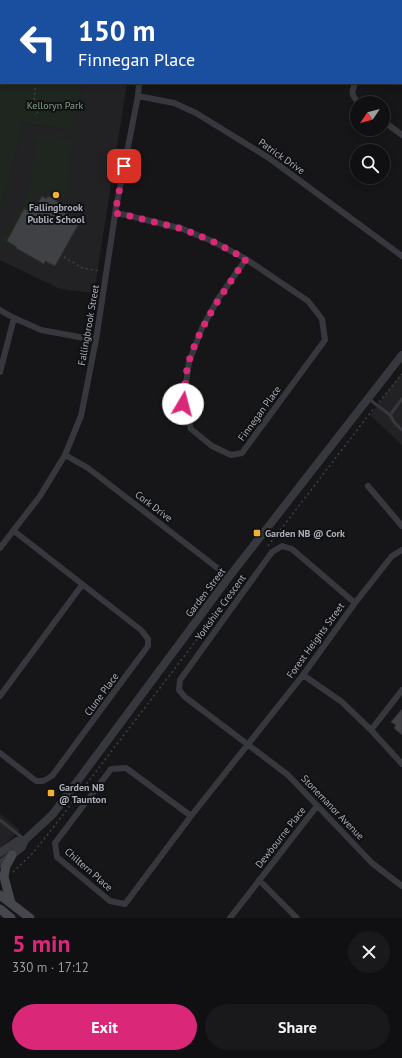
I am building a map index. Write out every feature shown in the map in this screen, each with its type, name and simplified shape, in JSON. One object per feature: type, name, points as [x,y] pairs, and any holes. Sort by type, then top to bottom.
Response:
[{"type":"main road","points":[[11,903],[4,877],[6,866],[12,855]]},
{"type":"main road","points":[[0,895],[30,918]]},
{"type":"main road","points":[[0,909],[11,918]]},
{"type":"street","name":"Fallingbrook Street","points":[[0,548],[40,496],[65,455],[81,416],[96,340],[115,213],[138,96],[139,84]]},
{"type":"street","points":[[353,96],[352,91],[355,84]]},
{"type":"street","name":"Patrick Drive","points":[[138,96],[174,104],[196,113],[216,125],[270,158],[402,256]]},
{"type":"street","points":[[390,126],[402,135]]},
{"type":"street","name":"Finnegan Place","points":[[115,213],[183,229],[214,242],[246,259],[308,301],[322,319],[325,340],[242,452],[231,455],[212,446],[191,429],[183,404],[189,362],[202,328],[218,299],[246,259]]},
{"type":"street","points":[[0,310],[41,330],[96,340]]},
{"type":"street","points":[[0,372],[14,318]]},
{"type":"street","name":"Garden Street","points":[[0,864],[22,847],[25,840],[53,814],[229,577],[402,356]]},
{"type":"street","name":"Cork Drive","points":[[65,455],[88,468],[229,577]]},
{"type":"street","points":[[368,486],[402,526]]},
{"type":"street","name":"Clune Place","points":[[0,753],[36,781],[43,781],[52,776],[148,646],[148,639],[141,630],[14,531]]},
{"type":"street","name":"Yorkshire Crescent","points":[[247,745],[185,697],[179,690],[180,680],[272,552],[282,546],[292,549],[355,602]]},
{"type":"street","name":"Forest Heights Street","points":[[247,745],[303,675],[355,602],[392,556],[402,550]]},
{"type":"street","points":[[0,696],[82,585]]},
{"type":"street","points":[[303,675],[342,702],[371,730],[402,764]]},
{"type":"street","points":[[371,730],[402,690]]},
{"type":"street","name":"Stonemanor Avenue","points":[[247,745],[288,776],[372,863],[402,886]]},
{"type":"street","name":"Chiltern Place","points":[[191,816],[126,768],[111,769],[55,843],[57,857],[110,901],[125,904],[191,816],[247,745]]},
{"type":"street","name":"Dewbourne Place","points":[[230,918],[317,806]]},
{"type":"street","name":"Garden Street","points":[[0,853],[17,841],[25,840]]},
{"type":"street","name":"Dewbourne Place","points":[[259,880],[297,918]]},
{"type":"lane","points":[[368,398],[390,415],[394,422],[402,430]]},
{"type":"lane","points":[[390,415],[402,399]]},
{"type":"lane","points":[[0,820],[25,840]]},
{"type":"path","points":[[36,84],[34,98],[38,104],[37,117]]},
{"type":"path","points":[[64,257],[82,268],[106,272]]},
{"type":"path","points":[[267,549],[402,374]]},
{"type":"path","points":[[9,875],[31,855],[49,833],[248,573]]},
{"type":"shaded area","name":"Fallingbrook Public School","points":[[83,84],[127,84],[94,293],[60,289],[0,260],[0,205],[8,186],[23,123],[72,130]]},
{"type":"shaded area","points":[[402,372],[402,445],[370,415]]},
{"type":"shaded area","points":[[0,814],[20,830],[0,849]]},
{"type":"green space","name":"Kelloryn Park","points":[[0,84],[83,84],[72,130],[23,123],[8,186],[0,205]]},
{"type":"green space","points":[[37,135],[73,140],[67,196],[65,199],[47,190],[45,194],[41,192],[33,204],[40,208],[11,249],[0,241],[28,193]]},
{"type":"building","points":[[42,196],[46,199],[48,196],[69,208],[66,213],[72,217],[70,221],[78,225],[55,266],[45,261],[44,264],[7,241],[24,209],[27,210],[30,204],[36,207]]},
{"type":"building","points":[[402,709],[402,735],[394,728],[396,725],[391,722]]},
{"type":"place","name":"Fallingbrook Public School","points":[[56,195]]},
{"type":"place","name":"Garden NB @ Cork","points":[[257,533]]},
{"type":"place","name":"Garden NB @ Taunton","points":[[51,793]]},
{"type":"route","points":[[124,166],[115,213],[183,229],[214,242],[246,259],[218,299],[202,328],[189,362],[183,404]]}]
